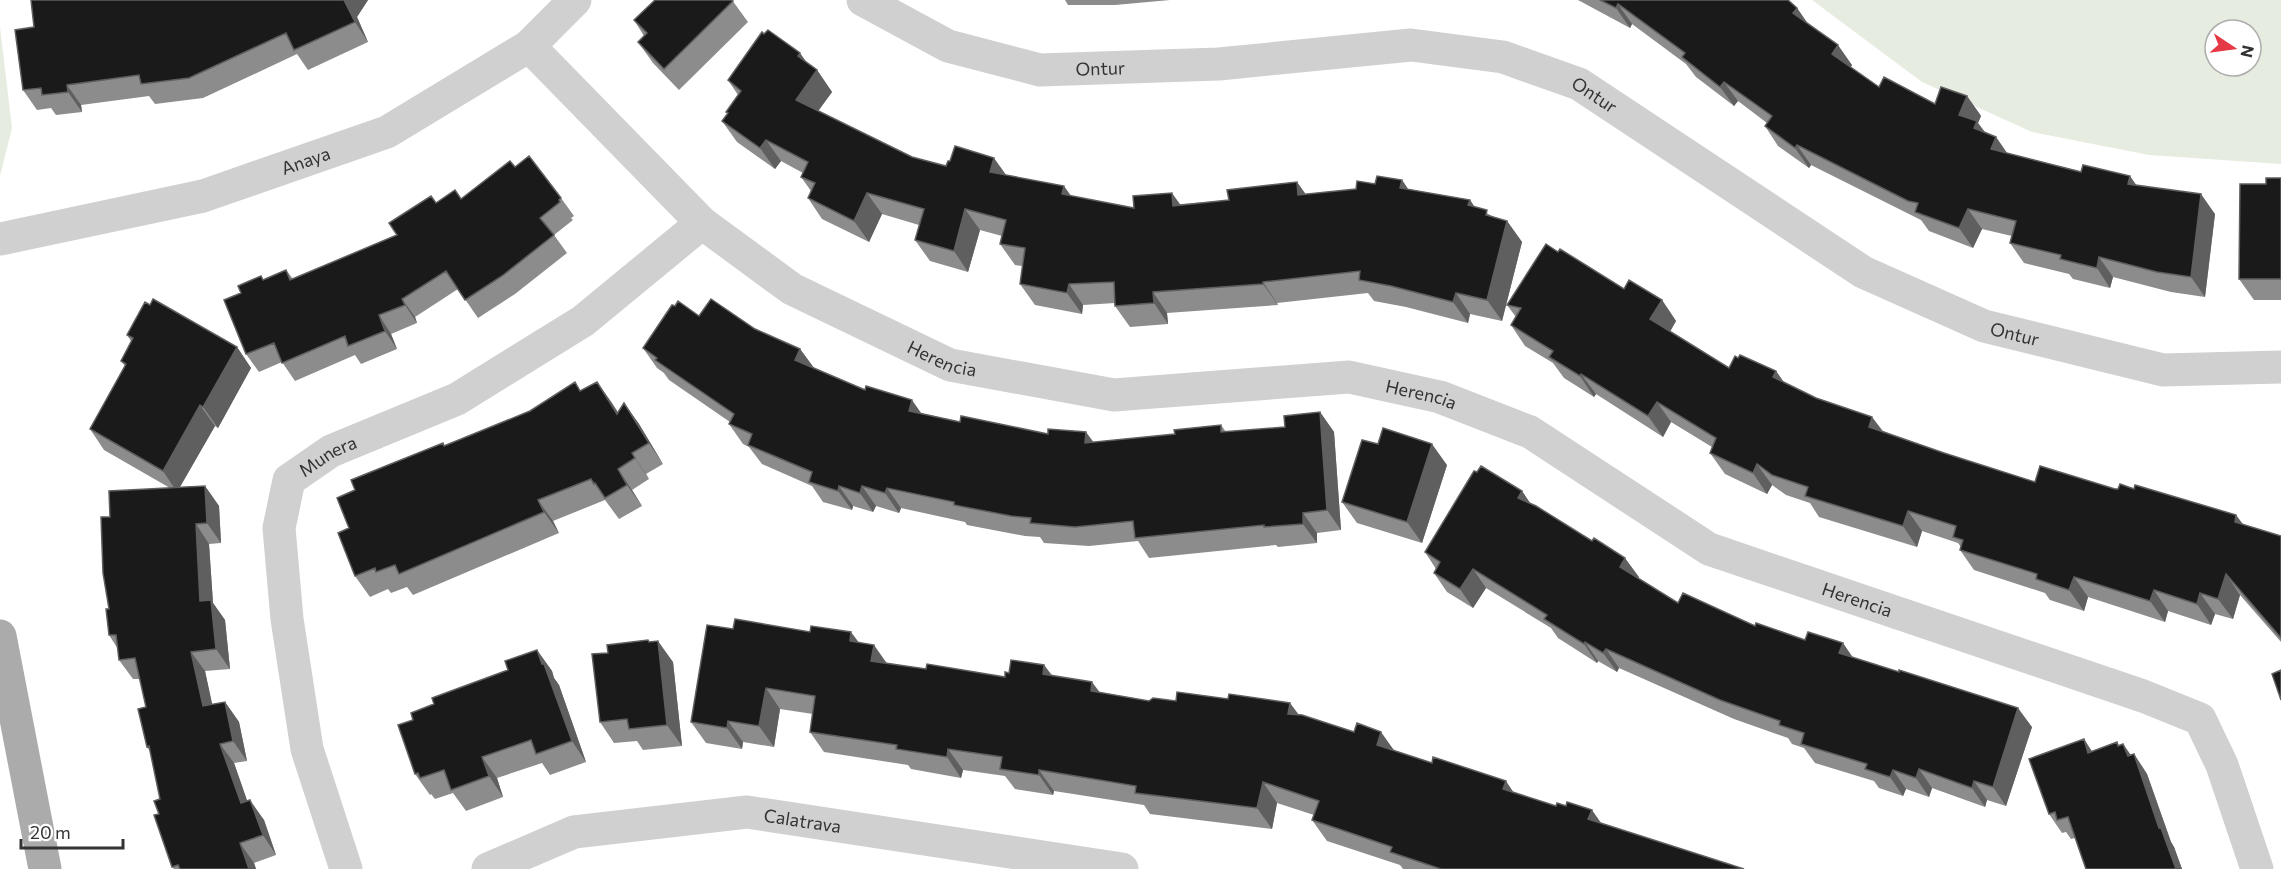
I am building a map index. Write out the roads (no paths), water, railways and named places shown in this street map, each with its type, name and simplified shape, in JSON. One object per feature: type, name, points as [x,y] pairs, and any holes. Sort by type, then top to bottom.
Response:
[{"type":"main road","points":[[0,636],[45,869]]},
{"type":"street","name":"Anaya","points":[[0,239],[203,196],[387,132],[529,46],[575,0]]},
{"type":"street","name":"Ontur","points":[[863,0],[948,46],[1040,70],[1219,64],[1411,45],[1503,57],[1579,84],[1863,272],[1984,326],[2163,370],[2281,367]]},
{"type":"street","name":"Herencia","points":[[529,46],[702,223],[792,289],[950,365],[1114,395],[1349,377],[1440,397],[1530,432],[1709,549],[2143,696],[2200,719],[2222,765],[2257,869]]},
{"type":"street","name":"Munera","points":[[346,869],[307,749],[291,643],[279,528],[289,480],[331,451],[457,399],[583,321],[702,223]]},
{"type":"street","name":"Calatrava","points":[[488,869],[574,832],[747,812],[1122,869]]}]
